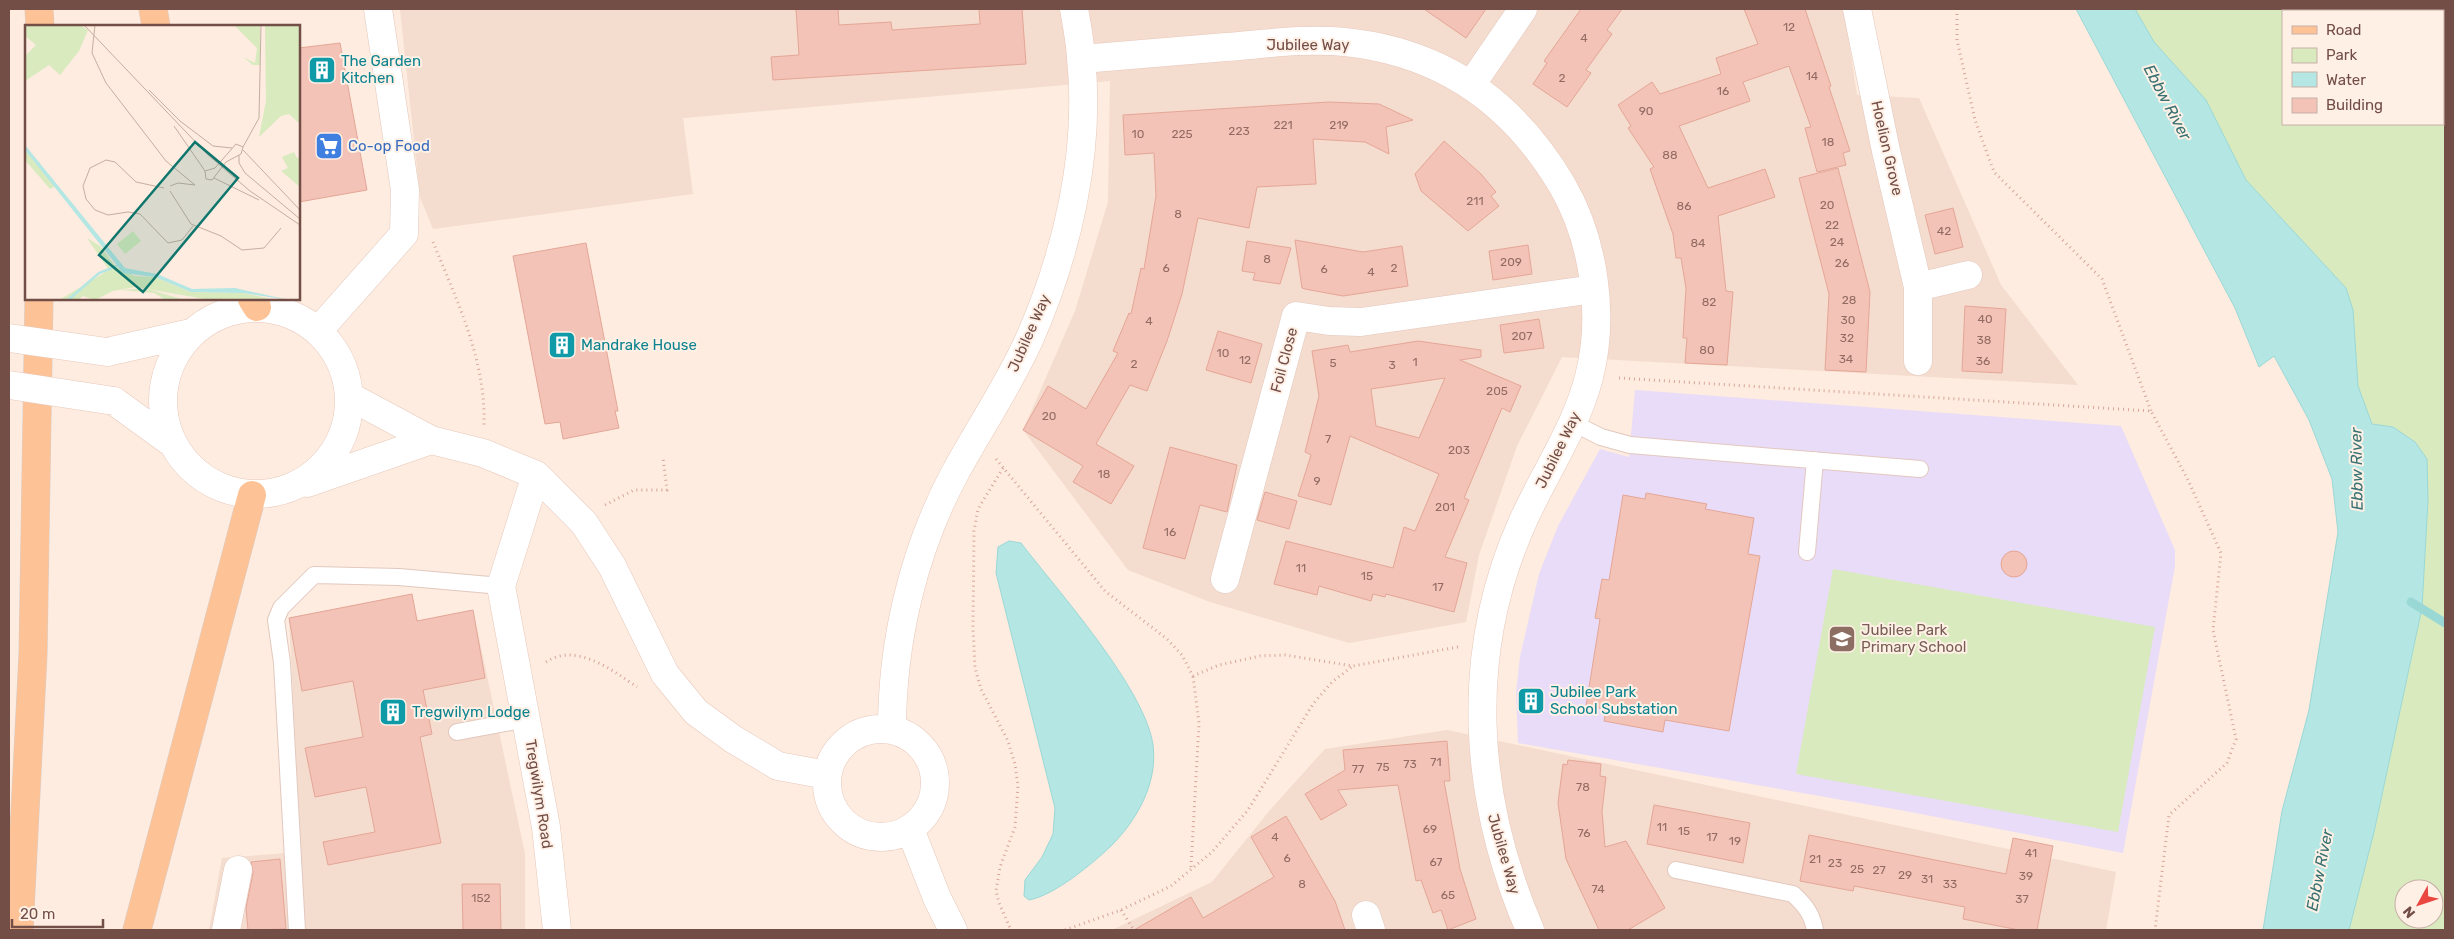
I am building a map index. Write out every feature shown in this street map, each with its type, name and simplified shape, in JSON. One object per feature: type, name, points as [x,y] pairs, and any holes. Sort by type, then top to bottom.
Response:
[{"type":"main road","points":[[39,9],[40,25]]},
{"type":"main road","points":[[153,9],[156,25]]},
{"type":"main road","points":[[19,930],[33,654],[39,300]]},
{"type":"main road","points":[[137,930],[252,495]]},
{"type":"street","points":[[318,331],[404,234],[405,190],[378,9]]},
{"type":"street","points":[[1074,9],[1082,59]]},
{"type":"street","points":[[1471,85],[1523,9]]},
{"type":"street","name":"Hoelion Grove","points":[[1857,9],[1886,151],[1918,286],[1918,361]]},
{"type":"street","name":"Jubilee Way","points":[[892,730],[893,684],[898,647],[908,599],[921,555],[936,514],[954,475],[1028,342],[1057,266],[1067,227],[1078,163],[1082,104],[1082,59],[1299,42],[1344,42],[1389,50],[1431,64],[1471,85],[1510,116],[1544,154],[1570,198],[1586,244],[1594,289],[1596,332],[1589,376],[1573,423],[1523,522],[1498,594],[1488,644],[1482,728],[1488,796],[1501,854],[1514,894],[1530,930]]},
{"type":"street","points":[[1918,286],[1968,275]]},
{"type":"street","name":"Foil Close","points":[[1226,579],[1296,316],[1329,321],[1361,322],[1594,289]]},
{"type":"street","points":[[172,443],[163,412],[165,378],[178,348],[191,333],[218,315],[254,303],[295,316],[318,331],[332,346],[346,375],[349,407],[338,446],[311,476],[284,490]]},
{"type":"street","points":[[9,338],[108,352],[191,333]]},
{"type":"street","points":[[9,385],[114,401],[172,443],[189,466],[215,485],[252,495],[284,490],[432,440]]},
{"type":"street","points":[[349,396],[432,440],[483,453],[536,475],[584,523],[612,566],[665,674],[696,712],[733,739],[778,766],[827,774]]},
{"type":"street","name":"Tregwilym Road","points":[[536,475],[501,586],[546,827],[557,930]]},
{"type":"street","points":[[870,730],[892,730],[912,739],[927,754],[934,774],[934,795],[926,815],[910,829],[891,836],[870,837],[851,829],[836,814],[828,795],[827,774],[835,754],[850,738],[870,730]]},
{"type":"street","points":[[910,829],[937,898],[953,930]]},
{"type":"street","points":[[226,930],[238,870]]},
{"type":"lane","points":[[1573,423],[1601,436],[1630,445],[1920,469]]},
{"type":"lane","points":[[1807,552],[1815,460]]},
{"type":"lane","points":[[297,930],[282,663],[276,620],[281,608],[314,575],[399,577],[501,586]]},
{"type":"lane","points":[[457,732],[527,719]]},
{"type":"lane","points":[[1676,870],[1793,894],[1804,904],[1812,918],[1815,930]]},
{"type":"path","points":[[1957,9],[1957,40],[1975,120],[1994,172],[2102,279],[2151,411],[2188,480],[2221,553],[2213,630],[2236,739],[2227,763],[2169,815],[2155,930]]},
{"type":"path","points":[[429,234],[470,335],[481,375],[484,412],[483,453]]},
{"type":"path","points":[[1589,376],[2151,411]]},
{"type":"path","points":[[977,435],[1106,591],[1166,639],[1182,655],[1193,676],[1199,723],[1191,868]]},
{"type":"path","points":[[584,523],[610,502],[634,490],[667,490],[663,458]]},
{"type":"path","points":[[1003,468],[978,509],[974,531],[973,627],[975,668],[981,689],[1008,741],[1016,764],[1018,786],[1015,827],[1000,867],[996,890],[999,903],[1011,930]]},
{"type":"path","points":[[1193,676],[1226,663],[1260,656],[1285,655],[1353,666],[1437,650],[1488,644]]},
{"type":"path","points":[[521,687],[547,660],[565,653],[602,663],[640,689]]},
{"type":"path","points":[[1065,930],[1122,910],[1171,886],[1212,852],[1231,832],[1252,802],[1313,704],[1332,682],[1353,666]]},
{"type":"path","points":[[1122,910],[1134,930]]},
{"type":"shaded area","points":[[400,9],[1844,9],[1857,95],[1919,98],[2001,285],[2078,385],[1562,357],[1517,446],[1479,555],[1466,622],[1349,643],[1210,602],[1128,570],[1023,430],[1075,311],[1108,202],[1110,81],[683,118],[693,194],[433,229],[420,197]]},
{"type":"shaded area","name":"Jubilee Park Primary School","points":[[1635,390],[2121,426],[2175,550],[2175,566],[2123,853],[1905,811],[1518,743],[1516,693],[1520,657],[1539,574],[1558,526],[1600,449],[1629,457]]},
{"type":"shaded area","points":[[412,594],[418,621],[473,610],[525,854],[525,930],[209,930],[222,858],[301,852],[289,618]]},
{"type":"shaded area","points":[[1447,730],[2116,872],[2106,930],[1112,930],[1212,882],[1270,810],[1325,749]]},
{"type":"green space","points":[[2135,9],[2362,9],[2282,10],[2282,125],[2444,125],[2444,120],[2445,121],[2445,930],[2349,930],[2374,832],[2422,608],[2428,501],[2427,459],[2393,427],[2372,424],[2358,386],[2353,310],[2346,288],[2246,180],[2206,101],[2154,42]]},
{"type":"green space","points":[[2445,9],[2445,67],[2444,10],[2404,10]]},
{"type":"green space","points":[[1833,569],[2155,627],[2118,832],[1796,774]]},
{"type":"water","name":"Ebbw River","points":[[2076,9],[2135,9],[2154,42],[2206,100],[2246,180],[2346,288],[2353,310],[2358,386],[2372,424],[2393,427],[2415,442],[2427,459],[2428,500],[2422,608],[2374,832],[2349,930],[2263,930],[2282,811],[2309,710],[2338,532],[2332,479],[2309,420],[2274,356],[2259,367],[2235,308]]},
{"type":"water","points":[[1009,541],[1021,543],[1098,640],[1117,668],[1147,722],[1153,745],[1154,759],[1149,787],[1144,800],[1120,836],[1073,878],[1050,892],[1029,900],[1024,896],[1025,880],[1042,857],[1053,834],[1055,808],[996,573],[998,547]]},
{"type":"building","points":[[796,9],[838,9],[839,25],[891,22],[892,30],[980,24],[979,9],[1022,9],[1026,64],[773,80],[771,57],[799,55]]},
{"type":"building","points":[[1424,9],[1486,9],[1466,38]]},
{"type":"building","points":[[1581,9],[1622,9],[1607,30],[1612,34],[1586,70],[1591,73],[1567,107],[1533,84],[1547,63],[1544,61]]},
{"type":"building","points":[[1744,9],[1805,9],[1831,86],[1829,87],[1850,151],[1843,153],[1846,165],[1817,172],[1805,128],[1811,127],[1789,66],[1743,82],[1750,101],[1679,126],[1708,188],[1765,169],[1775,197],[1718,216],[1726,291],[1733,292],[1727,365],[1685,363],[1687,338],[1683,338],[1686,288],[1681,258],[1676,258],[1673,234],[1650,169],[1654,167],[1628,128],[1631,126],[1618,105],[1652,82],[1660,94],[1721,74],[1716,58],[1758,44]]},
{"type":"building","name":"Co-op Food","points":[[340,43],[367,190],[300,202],[300,48]]},
{"type":"building","points":[[1329,102],[1379,104],[1413,120],[1386,127],[1389,154],[1365,142],[1313,139],[1316,184],[1257,187],[1249,228],[1198,218],[1182,294],[1167,341],[1147,391],[1130,385],[1096,444],[1134,466],[1111,504],[1073,482],[1083,466],[1023,430],[1048,386],[1086,409],[1118,353],[1113,351],[1129,313],[1131,314],[1141,268],[1144,269],[1156,196],[1154,153],[1125,155],[1123,115]]},
{"type":"building","points":[[1444,141],[1481,174],[1496,192],[1491,196],[1499,206],[1468,231],[1421,191],[1415,174]]},
{"type":"building","points":[[1838,168],[1870,292],[1866,372],[1825,370],[1829,294],[1799,178]]},
{"type":"building","points":[[1953,208],[1963,247],[1935,254],[1925,215]]},
{"type":"building","points":[[1295,240],[1363,252],[1402,246],[1408,286],[1343,296],[1302,288]]},
{"type":"building","points":[[1247,241],[1291,248],[1280,284],[1253,280],[1255,273],[1242,271]]},
{"type":"building","name":"Mandrake House","points":[[586,243],[618,411],[615,411],[619,428],[563,439],[560,422],[545,424],[513,256]]},
{"type":"building","points":[[1528,245],[1532,274],[1493,280],[1489,251]]},
{"type":"building","points":[[1965,306],[2006,309],[2002,373],[1962,371]]},
{"type":"building","points":[[1539,319],[1544,348],[1504,353],[1500,325]]},
{"type":"building","points":[[1218,331],[1262,344],[1251,383],[1206,370]]},
{"type":"building","points":[[1418,341],[1481,350],[1481,357],[1460,360],[1521,386],[1510,412],[1502,408],[1464,498],[1469,500],[1445,557],[1467,563],[1454,612],[1386,594],[1385,597],[1373,594],[1371,601],[1319,586],[1317,595],[1274,584],[1286,541],[1393,568],[1404,527],[1415,531],[1439,474],[1350,436],[1331,505],[1298,496],[1311,455],[1305,452],[1319,396],[1312,351],[1348,345],[1350,352]],"holes":[[[1445,378],[1419,438],[1376,426],[1371,389]]]},
{"type":"building","points":[[1170,447],[1237,465],[1227,512],[1200,505],[1185,559],[1143,548]]},
{"type":"building","points":[[1265,492],[1297,501],[1289,529],[1257,520]]},
{"type":"building","points":[[1646,493],[1707,504],[1705,509],[1754,518],[1748,554],[1760,556],[1729,731],[1665,720],[1663,732],[1604,721],[1606,709],[1586,706],[1600,619],[1595,618],[1602,579],[1609,580],[1623,495],[1645,499]]},
{"type":"building","points":[[2014,551],[2023,555],[2027,564],[2023,573],[2014,577],[2005,573],[2001,564],[2005,555]]},
{"type":"building","name":"Tregwilym Lodge","points":[[412,594],[417,621],[473,610],[485,678],[423,690],[432,734],[420,737],[441,843],[328,865],[323,842],[375,832],[366,787],[315,797],[305,748],[363,737],[353,681],[302,691],[289,618]]},
{"type":"building","points":[[1447,741],[1450,781],[1444,781],[1460,869],[1476,919],[1448,930],[1441,910],[1433,913],[1421,880],[1416,881],[1398,785],[1338,790],[1347,805],[1321,820],[1305,794],[1345,770],[1343,750]]},
{"type":"building","points":[[1568,760],[1601,764],[1600,776],[1606,777],[1602,811],[1605,847],[1626,841],[1665,908],[1628,930],[1599,930],[1566,859],[1558,803],[1563,764],[1567,765]]},
{"type":"building","points":[[1654,805],[1750,823],[1743,863],[1647,844]]},
{"type":"building","points":[[1286,816],[1335,901],[1345,930],[1134,930],[1191,897],[1203,918],[1274,877],[1251,837]]},
{"type":"building","points":[[1809,835],[2006,874],[2013,838],[2053,846],[2037,930],[2019,930],[1963,919],[1965,907],[1854,886],[1853,891],[1800,881]]},
{"type":"building","points":[[280,859],[286,929],[248,930],[246,908],[253,873],[251,862]]},
{"type":"building","points":[[462,884],[500,884],[501,930],[463,930]]},
{"type":"waterway","points":[[2411,602],[2445,623]]},
{"type":"place","name":"The Garden Kitchen","points":[[322,70]]},
{"type":"place","name":"Co-op Food","points":[[329,146]]},
{"type":"place","name":"Mandrake House","points":[[562,345]]},
{"type":"place","name":"Jubilee Park Primary School","points":[[1842,639]]},
{"type":"place","name":"Jubilee Park School Substation","points":[[1531,701]]},
{"type":"place","name":"Tregwilym Lodge","points":[[393,712]]}]
